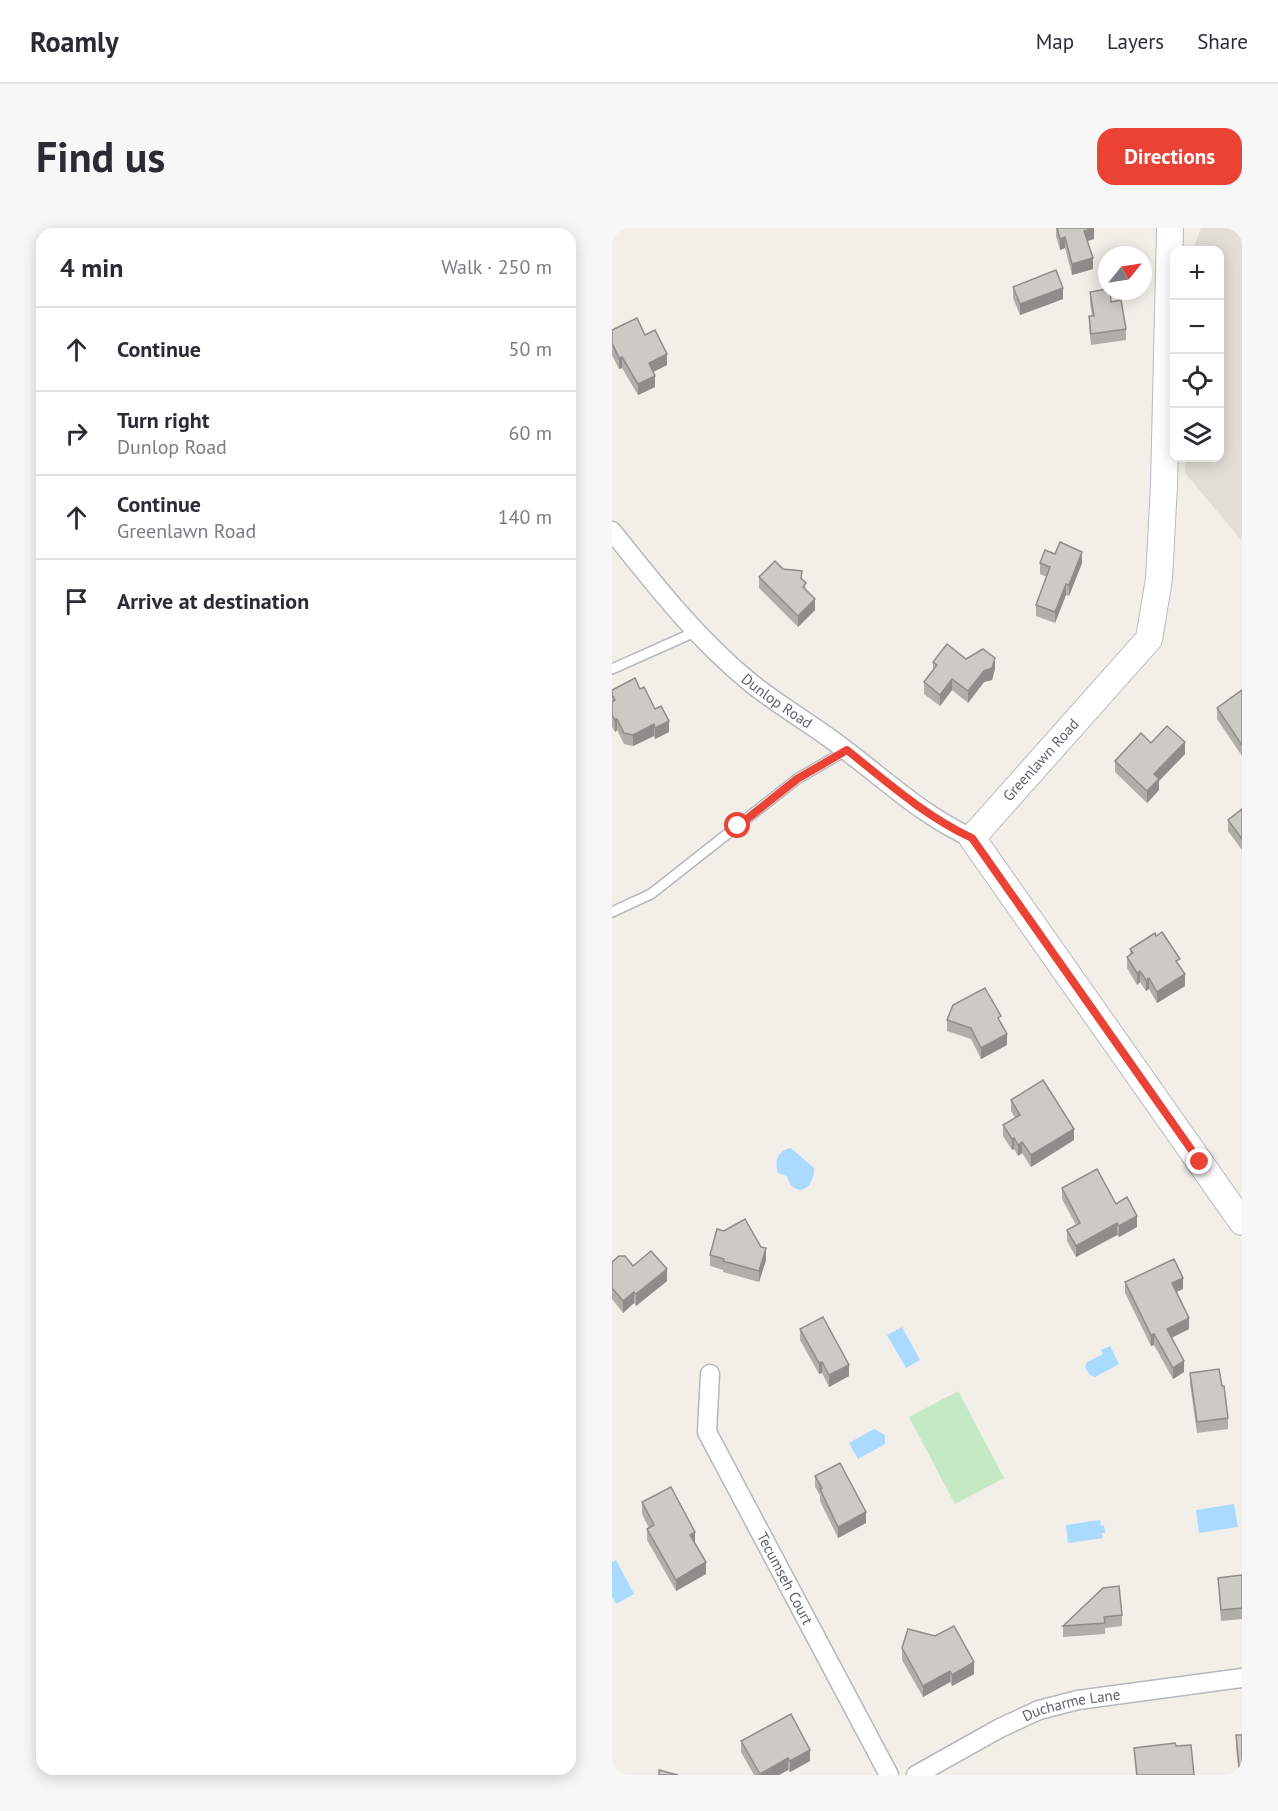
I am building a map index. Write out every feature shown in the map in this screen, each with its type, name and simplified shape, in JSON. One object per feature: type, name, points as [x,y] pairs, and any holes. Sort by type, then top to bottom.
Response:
[{"type":"main road","name":"Greenlawn Road","points":[[972,838],[1149,639],[1159,579],[1164,496],[1170,228]]},
{"type":"main road","points":[[972,838],[1242,1222]]},
{"type":"street","name":"Dunlop Road","points":[[612,531],[695,632],[752,683],[847,750],[924,812],[972,838]]},
{"type":"street","name":"Tecumseh Court","points":[[710,1374],[707,1432],[889,1775]]},
{"type":"street","name":"Ducharme Lane","points":[[916,1775],[1000,1728],[1039,1710],[1078,1700],[1242,1678]]},
{"type":"lane","points":[[612,669],[695,632]]},
{"type":"lane","points":[[612,912],[651,894],[797,779],[847,750]]},
{"type":"shaded area","points":[[1201,228],[1242,228],[1242,541],[1185,473],[1185,462],[1224,462],[1224,246],[1194,246]]},
{"type":"green space","points":[[958,1391],[1004,1478],[955,1504],[909,1417]]},
{"type":"water","points":[[791,1148],[814,1168],[811,1182],[801,1190],[792,1186],[787,1176],[778,1173],[777,1169],[780,1154]]},
{"type":"water","points":[[902,1327],[920,1360],[906,1368],[887,1335]]},
{"type":"water","points":[[1110,1346],[1119,1364],[1095,1377],[1090,1375],[1085,1367],[1087,1362],[1103,1354],[1101,1350]]},
{"type":"water","points":[[874,1429],[885,1435],[885,1444],[858,1459],[849,1443]]},
{"type":"water","points":[[1234,1504],[1238,1527],[1199,1533],[1196,1510]]},
{"type":"water","points":[[1100,1520],[1101,1526],[1104,1525],[1103,1538],[1068,1543],[1066,1525]]},
{"type":"water","points":[[616,1560],[634,1594],[616,1604],[612,1596],[612,1562]]},
{"type":"building","points":[[1057,228],[1094,228],[1084,231],[1093,258],[1072,264],[1065,237],[1060,239]]},
{"type":"building","points":[[1056,270],[1063,288],[1020,304],[1013,287]]},
{"type":"building","points":[[1098,291],[1098,300],[1111,300],[1111,302],[1121,300],[1126,329],[1091,334],[1089,316],[1094,316],[1090,292]]},
{"type":"building","points":[[637,318],[645,335],[655,330],[667,354],[649,363],[655,376],[638,384],[622,357],[619,358],[612,343],[612,330]]},
{"type":"building","points":[[1060,542],[1082,552],[1055,612],[1036,605],[1050,567],[1040,563],[1045,550],[1055,554]]},
{"type":"building","points":[[775,561],[783,569],[802,571],[801,578],[806,583],[803,587],[815,599],[798,616],[759,577]]},
{"type":"building","points":[[947,644],[966,659],[983,649],[995,658],[992,668],[984,671],[968,691],[952,679],[940,695],[924,682],[937,665],[933,662]]},
{"type":"building","points":[[635,678],[640,689],[644,687],[655,709],[661,706],[669,721],[655,728],[654,724],[633,735],[624,733],[617,719],[615,720],[612,715],[612,702],[615,700],[612,690]]},
{"type":"building","points":[[1242,690],[1242,745],[1217,708]]},
{"type":"building","points":[[1167,726],[1185,742],[1154,774],[1159,779],[1147,791],[1115,761],[1141,733],[1151,743]]},
{"type":"building","points":[[1242,809],[1242,839],[1228,820]]},
{"type":"building","points":[[1162,932],[1180,959],[1176,961],[1185,974],[1157,992],[1149,978],[1146,980],[1140,971],[1137,973],[1127,957],[1133,953],[1130,949],[1155,933],[1156,936]]},
{"type":"building","points":[[985,988],[1001,1016],[998,1018],[1007,1034],[981,1048],[971,1028],[947,1020],[953,1005]]},
{"type":"building","points":[[1043,1080],[1074,1129],[1031,1155],[1022,1142],[1018,1145],[1014,1138],[1012,1139],[1003,1125],[1020,1115],[1011,1100]]},
{"type":"building","points":[[1097,1169],[1116,1204],[1127,1197],[1137,1216],[1119,1226],[1117,1223],[1076,1246],[1067,1230],[1080,1223],[1062,1188]]},
{"type":"building","points":[[745,1219],[761,1247],[766,1248],[759,1271],[710,1255],[717,1229],[724,1231]]},
{"type":"building","points":[[651,1251],[667,1269],[636,1294],[634,1292],[623,1301],[612,1288],[612,1262],[619,1256],[625,1256],[633,1266]]},
{"type":"building","points":[[1174,1259],[1183,1278],[1172,1283],[1189,1318],[1167,1329],[1184,1361],[1173,1368],[1154,1334],[1151,1335],[1125,1282]]},
{"type":"building","points":[[823,1317],[849,1365],[829,1375],[822,1362],[819,1363],[800,1329]]},
{"type":"building","points":[[1219,1369],[1222,1386],[1224,1386],[1228,1418],[1197,1422],[1190,1373]]},
{"type":"building","points":[[840,1463],[866,1512],[838,1527],[815,1476]]},
{"type":"building","points":[[671,1487],[695,1532],[690,1535],[706,1562],[676,1580],[647,1529],[654,1525],[642,1502]]},
{"type":"building","points":[[1242,1575],[1242,1608],[1221,1610],[1218,1578]]},
{"type":"building","points":[[1119,1586],[1122,1615],[1104,1617],[1105,1623],[1063,1626],[1103,1588]]},
{"type":"building","points":[[954,1626],[974,1662],[952,1675],[950,1671],[923,1686],[902,1648],[908,1629],[935,1636]]},
{"type":"building","points":[[791,1714],[810,1750],[790,1761],[788,1758],[760,1774],[741,1741]]},
{"type":"building","points":[[1236,1735],[1242,1735],[1242,1775],[1240,1775]]},
{"type":"building","points":[[1175,1743],[1176,1746],[1191,1745],[1194,1775],[1137,1775],[1134,1748]]},
{"type":"building","points":[[659,1770],[678,1775],[659,1775]]},
{"type":"route","points":[[738,826],[797,779],[847,750],[924,812],[972,838],[1200,1162]]}]
